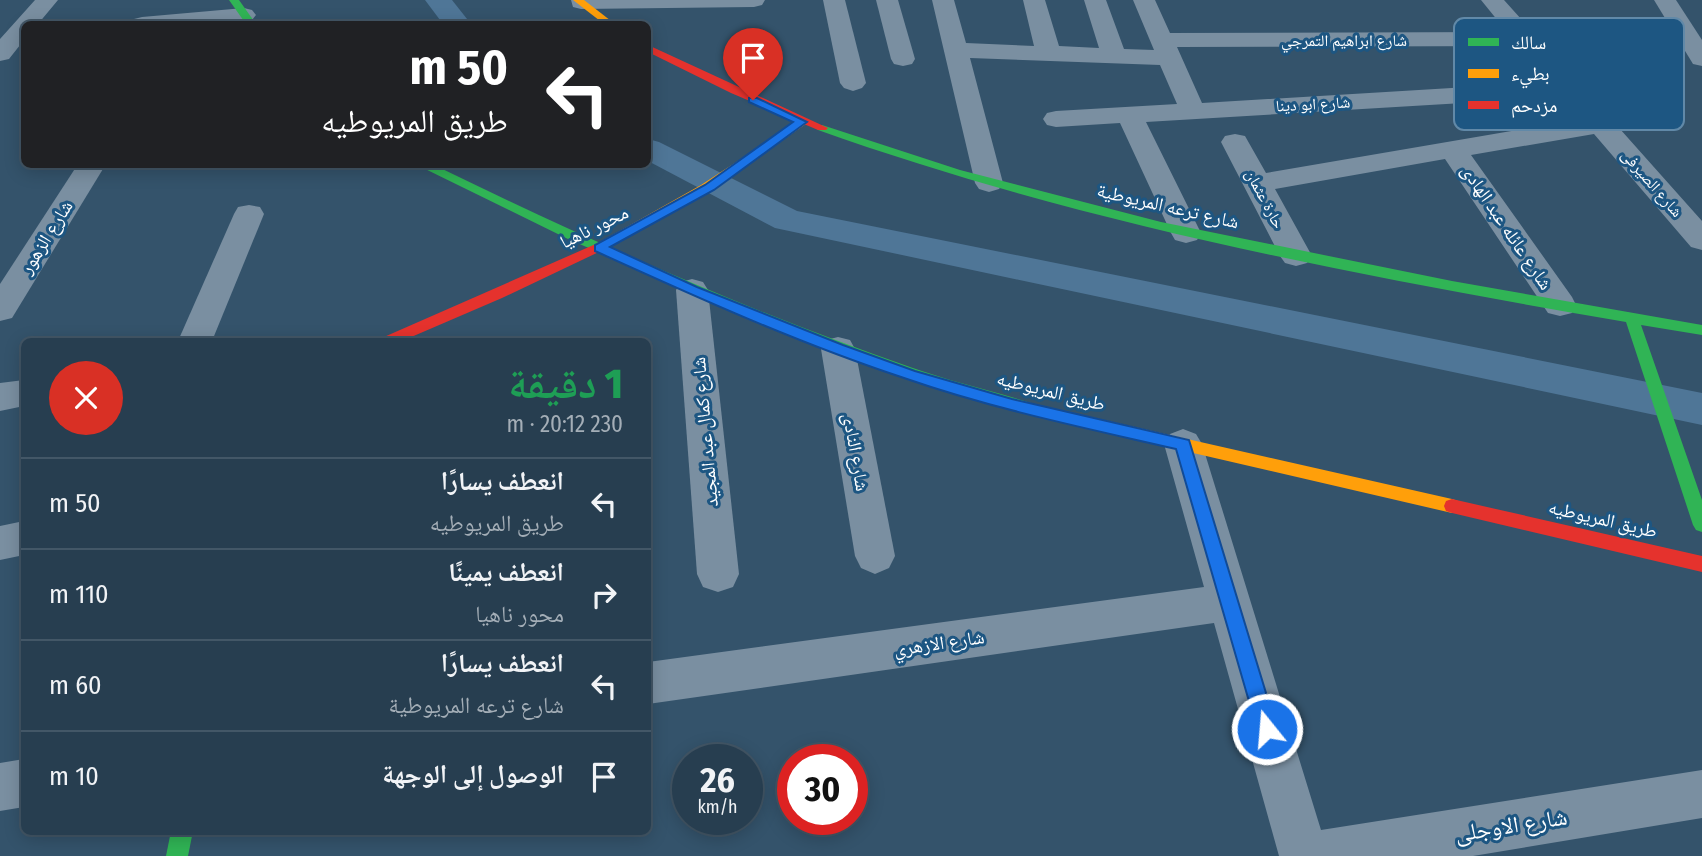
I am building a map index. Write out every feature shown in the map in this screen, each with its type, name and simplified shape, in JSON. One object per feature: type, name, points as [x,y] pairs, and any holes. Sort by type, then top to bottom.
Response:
[{"type":"main road","points":[[580,1],[606,21]]},
{"type":"main road","name":"شارع ترعه المريوطية","points":[[651,50],[704,78],[802,122],[989,183],[1186,233],[1296,256],[1702,330]]},
{"type":"main road","name":"محور ناهيا","points":[[396,338],[599,248],[709,187],[802,122]]},
{"type":"main road","name":"طريق المريوطيه","points":[[429,168],[692,290],[838,349],[911,375],[1012,405],[1702,564]]},
{"type":"main road","points":[[1632,318],[1700,519]]},
{"type":"main road","points":[[177,856],[181,835]]},
{"type":"street","points":[[28,21],[47,0]]},
{"type":"street","points":[[580,1],[754,0]]},
{"type":"street","points":[[834,0],[853,83]]},
{"type":"street","points":[[887,0],[903,59]]},
{"type":"street","points":[[943,0],[989,183]]},
{"type":"street","points":[[1034,0],[1049,54]]},
{"type":"street","points":[[1095,0],[1114,56]]},
{"type":"street","points":[[1144,0],[1194,111]]},
{"type":"street","name":"شارع الصيرفى","points":[[1492,0],[1508,18]]},
{"type":"street","points":[[1665,0],[1676,18]]},
{"type":"street","points":[[194,21],[243,13]]},
{"type":"street","points":[[1684,30],[1702,59]]},
{"type":"street","name":"شارع ابراهيم التمرجي","points":[[956,50],[1114,56],[1166,49],[1454,41]]},
{"type":"street","name":"شارع ابو دينا","points":[[1056,119],[1454,96]]},
{"type":"street","points":[[1129,115],[1186,233]]},
{"type":"street","points":[[1257,183],[1572,130]]},
{"type":"street","name":"شارع الصيرفى","points":[[1605,130],[1702,240]]},
{"type":"street","name":"حارة عثمان","points":[[1235,142],[1296,256]]},
{"type":"street","name":"شارع عائله عبد الهادى","points":[[1454,150],[1560,305]]},
{"type":"street","name":"شارع الزهور","points":[[0,310],[89,168]]},
{"type":"street","points":[[196,338],[249,214]]},
{"type":"street","name":"شارع كمال عبد المجيد","points":[[692,290],[718,574]]},
{"type":"street","name":"شارع النادى","points":[[838,349],[875,556]]},
{"type":"street","points":[[0,397],[21,394]]},
{"type":"street","points":[[1183,444],[1304,856]]},
{"type":"street","points":[[0,542],[21,538]]},
{"type":"street","name":"شارع الازهري","points":[[651,683],[1230,602]]},
{"type":"street","points":[[0,787],[21,784]]},
{"type":"street","name":"شارع الاوجلى","points":[[1319,856],[1702,794]]},
{"type":"waterway","points":[[438,0],[455,21]]},
{"type":"waterway","points":[[651,151],[787,220],[1702,409]]},
{"type":"traffic: fast","points":[[234,0],[249,21]]},
{"type":"traffic: fast","points":[[822,128],[956,173],[1161,226],[1300,256],[1702,330]]},
{"type":"traffic: fast","points":[[429,168],[623,259],[778,324],[935,381],[1042,412]]},
{"type":"traffic: fast","points":[[1632,318],[1702,525]]},
{"type":"traffic: fast","points":[[177,856],[181,835]]},
{"type":"traffic: slow","points":[[578,0],[606,21]]},
{"type":"traffic: slow","points":[[598,247],[705,188],[802,122]]},
{"type":"traffic: slow","points":[[1042,412],[1452,506]]},
{"type":"traffic: jam","points":[[651,49],[735,91],[822,128]]},
{"type":"traffic: jam","points":[[396,338],[497,295],[598,247]]},
{"type":"traffic: jam","points":[[1452,506],[1702,564]]},
{"type":"route","points":[[753,100],[802,122],[709,187],[599,248],[692,290],[838,349],[911,375],[1012,405],[1183,444],[1267,729]]}]
